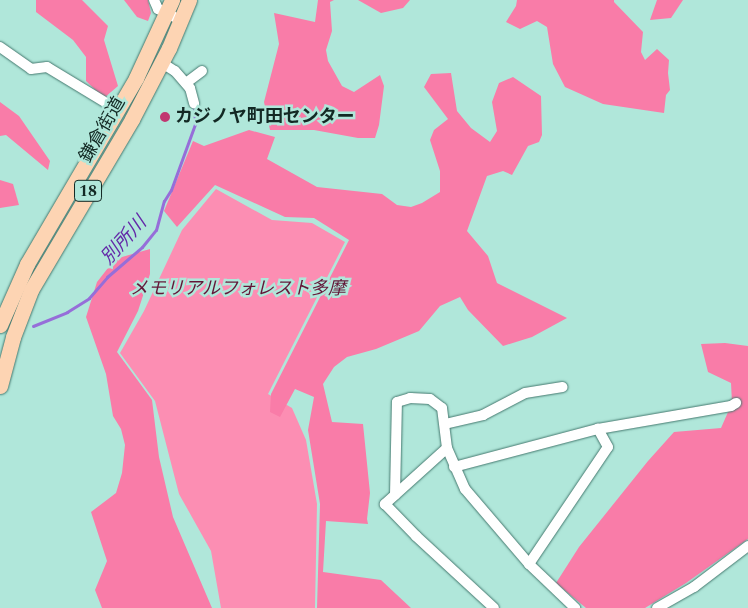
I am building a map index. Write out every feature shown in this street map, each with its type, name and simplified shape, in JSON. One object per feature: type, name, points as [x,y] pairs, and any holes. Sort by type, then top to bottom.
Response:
[{"type":"main road","name":"鎌倉街道","points":[[0,386],[20,316],[41,270],[132,119],[162,63],[189,0]]},
{"type":"main road","name":"鎌倉街道","points":[[0,325],[3,308],[38,244],[118,110],[155,41],[170,7]]},
{"type":"street","points":[[154,0],[158,9],[170,7],[182,20]]},
{"type":"street","points":[[0,47],[31,68],[47,68],[118,110]]},
{"type":"street","points":[[162,63],[175,71],[186,83],[190,88],[194,103]]},
{"type":"street","points":[[186,83],[202,71]]},
{"type":"street","points":[[3,308],[20,316]]},
{"type":"street","points":[[445,424],[483,415],[525,393],[563,388]]},
{"type":"street","points":[[395,495],[397,402],[410,398],[430,399],[442,408],[447,448],[465,489],[529,564],[575,608]]},
{"type":"street","points":[[454,467],[598,429],[731,406],[736,403]]},
{"type":"street","points":[[529,564],[608,447],[598,429]]},
{"type":"street","points":[[447,448],[386,504],[416,536],[494,608]]},
{"type":"street","points":[[657,608],[694,586],[748,546]]},
{"type":"green space","name":"メモリアルフォレスト多摩","points":[[216,189],[272,220],[312,223],[345,242],[268,394],[292,408],[306,440],[317,504],[315,608],[221,608],[211,551],[179,494],[155,401],[120,353],[144,311],[182,230]]},
{"type":"shaded area","points":[[36,0],[82,0],[108,26],[104,40],[118,86],[104,98],[86,81],[86,57],[73,40],[36,12]]},
{"type":"shaded area","points":[[124,0],[148,0],[151,13],[148,21],[137,17]]},
{"type":"shaded area","points":[[318,0],[334,0],[330,2],[332,31],[326,50],[328,61],[342,86],[354,92],[380,75],[384,86],[379,125],[375,138],[358,138],[314,130],[270,130],[264,102],[279,44],[274,13],[315,22]]},
{"type":"shaded area","points":[[358,0],[410,0],[403,8],[381,13]]},
{"type":"shaded area","points":[[517,0],[614,0],[643,32],[641,52],[645,60],[657,49],[669,60],[670,90],[666,95],[664,113],[603,104],[565,87],[553,64],[547,27],[537,21],[520,29],[506,22],[516,6]]},
{"type":"shaded area","points":[[657,0],[683,0],[671,18],[650,20]]},
{"type":"shaded area","points":[[451,73],[457,111],[471,128],[490,142],[497,131],[492,102],[499,83],[513,77],[541,96],[542,135],[539,142],[528,146],[512,175],[503,171],[487,176],[467,231],[488,256],[497,283],[567,318],[532,337],[503,346],[468,310],[460,297],[440,306],[419,331],[376,349],[347,357],[334,367],[323,384],[332,422],[363,424],[370,493],[368,524],[326,521],[323,572],[381,580],[411,608],[317,608],[320,504],[308,430],[314,397],[295,389],[280,417],[270,412],[271,394],[349,240],[314,218],[285,217],[215,185],[177,227],[164,211],[193,141],[204,146],[249,130],[275,137],[267,159],[317,187],[382,194],[397,205],[411,207],[422,203],[440,192],[440,171],[430,140],[434,130],[448,119],[424,87],[431,74]]},
{"type":"shaded area","points":[[0,102],[19,116],[50,161],[48,170],[6,135],[0,136]]},
{"type":"shaded area","points":[[0,180],[13,184],[19,205],[0,208]]},
{"type":"shaded area","points":[[150,249],[150,274],[138,311],[117,352],[152,400],[159,457],[173,517],[212,608],[102,608],[95,590],[107,561],[91,512],[116,493],[122,473],[125,445],[121,429],[113,416],[106,374],[86,317],[97,282],[115,259]]},
{"type":"shaded area","points":[[725,343],[748,346],[748,539],[686,583],[645,608],[586,608],[556,583],[579,547],[648,461],[674,432],[721,428],[732,403],[731,383],[708,372],[701,344]]},
{"type":"waterway","name":"別所川","points":[[33,326],[67,312],[89,298],[107,277],[142,247],[156,230],[164,201],[171,190],[195,124],[194,107]]},
{"type":"place","name":"カジノヤ町田センター","points":[[165,117]]}]
